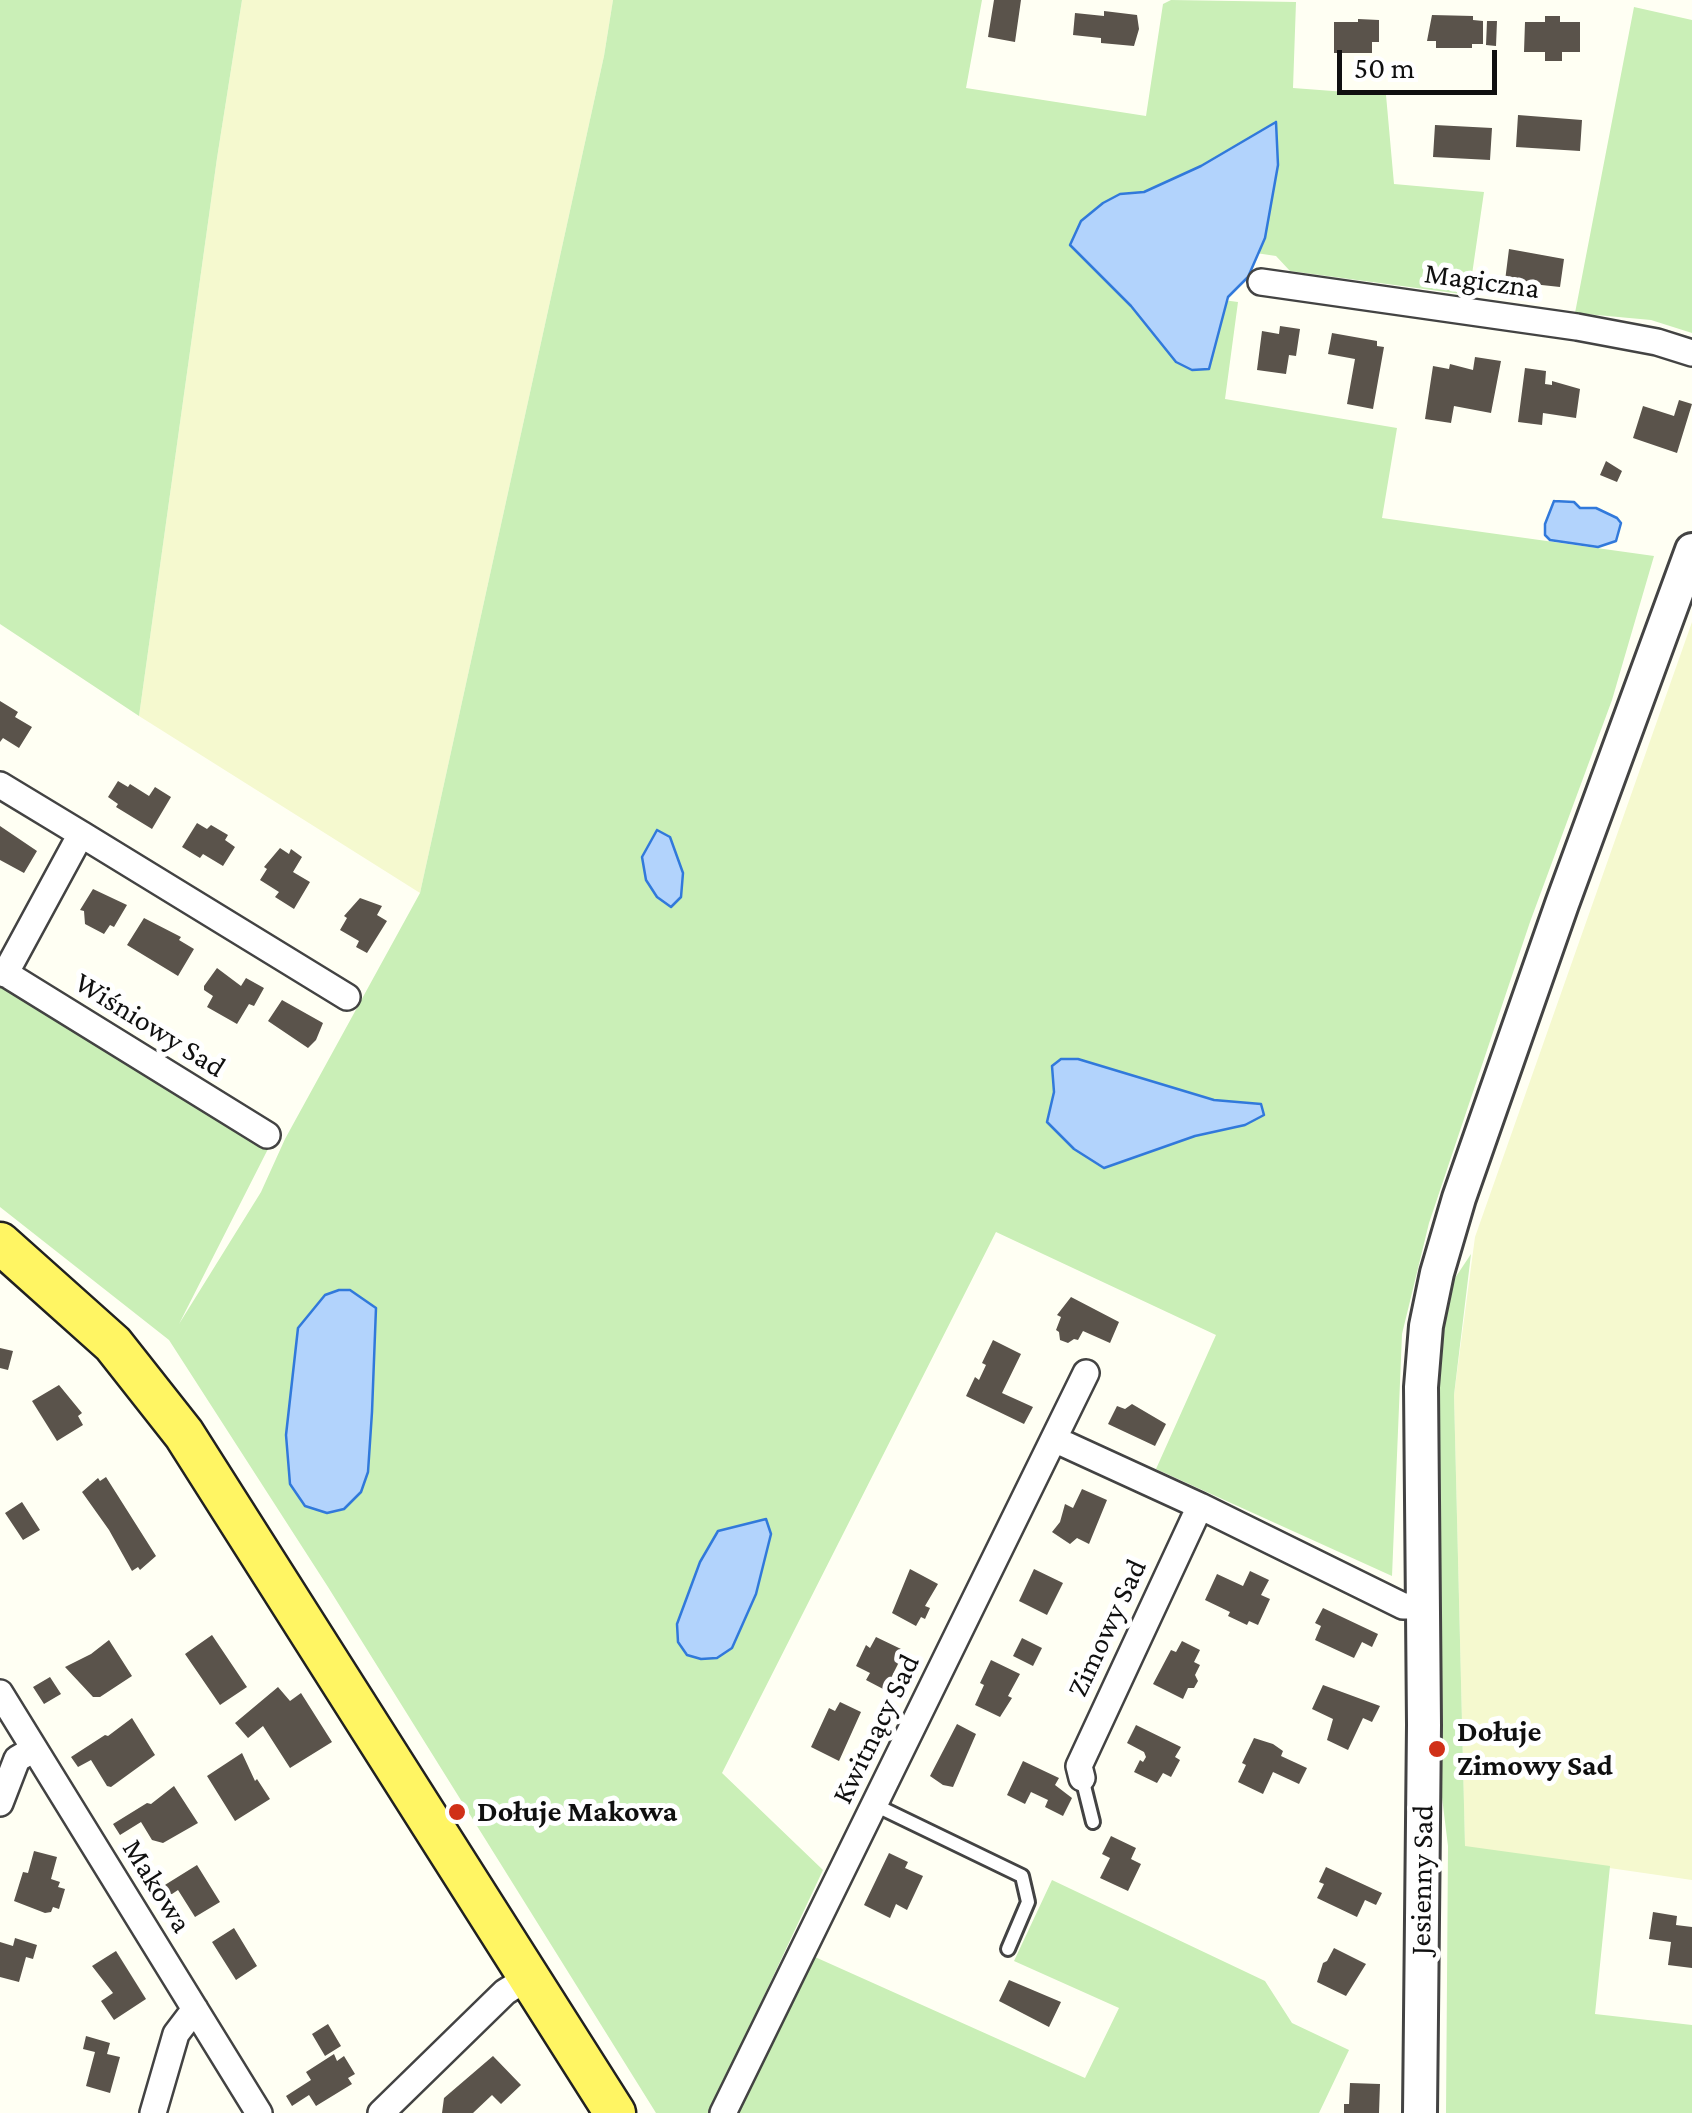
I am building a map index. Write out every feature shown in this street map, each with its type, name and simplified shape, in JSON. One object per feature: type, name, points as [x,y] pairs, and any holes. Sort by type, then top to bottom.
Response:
[{"type":"main road","points":[[0,1243],[113,1344],[184,1434],[615,2113]]},
{"type":"street","name":"Magiczna","points":[[1260,282],[1577,327],[1692,353]]},
{"type":"street","name":"Jesienny Sad","points":[[1420,2113],[1422,1406],[1426,1326],[1459,1198],[1692,550]]},
{"type":"street","points":[[0,785],[347,997]]},
{"type":"street","points":[[3,972],[81,834]]},
{"type":"street","name":"Wiśniowy Sad","points":[[3,972],[266,1136]]},
{"type":"street","name":"Kwitnący Sad","points":[[723,2113],[1086,1373]]},
{"type":"street","points":[[1056,1440],[1403,1606],[1424,1606]]},
{"type":"street","name":"Zimowy Sad","points":[[1082,1778],[1079,1766],[1200,1506]]},
{"type":"street","name":"Makowa","points":[[0,1693],[260,2113]]},
{"type":"street","points":[[0,1803],[18,1759],[34,1749]]},
{"type":"street","points":[[381,2113],[505,1992],[529,1977]]},
{"type":"street","points":[[153,2113],[176,2034],[195,2010]]},
{"type":"lane","points":[[1082,1778],[1093,1822]]},
{"type":"lane","points":[[875,1806],[1022,1876],[1028,1902],[1008,1949]]},
{"type":"green space","points":[[0,0],[242,0],[139,716],[0,624]]},
{"type":"green space","points":[[242,0],[613,0],[604,56],[420,893],[139,716]]},
{"type":"green space","points":[[613,0],[982,0],[966,88],[1146,116],[1163,4],[1171,0],[1296,2],[1293,88],[1386,95],[1394,184],[1484,192],[1469,295],[1290,271],[1276,256],[1229,249],[1223,300],[1238,302],[1225,399],[1397,428],[1382,518],[1654,556],[1612,700],[1530,922],[1429,1223],[1402,1334],[1392,1576],[1156,1469],[1216,1335],[996,1232],[722,1773],[823,1870],[709,2113],[656,2113],[169,1340],[0,1207],[0,984],[268,1149],[179,1324],[261,1192],[285,1139],[420,893],[604,56]]},
{"type":"green space","points":[[1634,7],[1692,20],[1692,333],[1651,320],[1575,313]]},
{"type":"green space","points":[[1692,622],[1692,1880],[1465,1847],[1454,1395],[1475,1237]]},
{"type":"green space","points":[[1471,1254],[1454,1395],[1465,1846],[1610,1866],[1595,2014],[1692,2025],[1692,2113],[1446,2113],[1448,1846],[1440,1781],[1436,1371],[1449,1287]]},
{"type":"green space","points":[[1052,1880],[1265,1981],[1292,2023],[1349,2050],[1319,2113],[739,2113],[815,1957],[1085,2078],[1119,2008],[1014,1961]]},
{"type":"water","points":[[1276,122],[1278,165],[1265,238],[1248,277],[1228,297],[1209,369],[1192,370],[1176,362],[1131,306],[1070,245],[1081,221],[1103,203],[1120,194],[1144,192],[1201,166]]},
{"type":"water","points":[[1554,501],[1574,502],[1580,508],[1596,508],[1617,518],[1621,523],[1616,541],[1598,547],[1550,540],[1545,535],[1545,524]]},
{"type":"water","points":[[657,830],[670,837],[683,873],[681,897],[671,907],[657,897],[646,880],[642,857]]},
{"type":"water","points":[[1061,1059],[1078,1059],[1214,1100],[1261,1104],[1264,1115],[1245,1125],[1195,1136],[1104,1168],[1074,1149],[1047,1122],[1054,1092],[1052,1066]]},
{"type":"water","points":[[350,1290],[376,1308],[372,1412],[368,1472],[361,1492],[344,1509],[327,1513],[305,1506],[290,1484],[286,1435],[298,1328],[325,1295]]},
{"type":"water","points":[[766,1519],[771,1534],[756,1594],[732,1648],[717,1658],[687,1655],[678,1642],[677,1624],[700,1562],[718,1531]]},
{"type":"building","points":[[994,0],[1021,0],[1015,42],[988,37]]},
{"type":"building","points":[[1104,11],[1137,15],[1139,29],[1134,46],[1073,35],[1075,13],[1104,16]]},
{"type":"building","points":[[1432,15],[1473,16],[1473,20],[1483,21],[1483,44],[1472,44],[1472,48],[1436,48],[1436,41],[1427,41]]},
{"type":"building","points":[[1545,16],[1560,16],[1560,22],[1580,22],[1580,52],[1562,52],[1562,61],[1545,61],[1545,52],[1524,52],[1525,22],[1545,22]]},
{"type":"building","points":[[1379,20],[1379,42],[1372,42],[1372,53],[1334,53],[1334,22]]},
{"type":"building","points":[[1487,21],[1497,21],[1496,46],[1486,45]]},
{"type":"building","points":[[1518,115],[1582,120],[1580,151],[1516,147]]},
{"type":"building","points":[[1435,125],[1492,128],[1490,160],[1433,157]]},
{"type":"building","points":[[1509,249],[1564,259],[1560,287],[1505,281]]},
{"type":"building","points":[[1280,326],[1300,329],[1296,356],[1289,355],[1286,374],[1257,370],[1262,331],[1279,334]]},
{"type":"building","points":[[1332,333],[1377,341],[1377,346],[1384,347],[1373,409],[1347,404],[1355,359],[1328,354]]},
{"type":"building","points":[[1475,357],[1501,361],[1491,413],[1454,406],[1451,423],[1425,419],[1433,366],[1449,369],[1450,364],[1473,370]]},
{"type":"building","points":[[1525,368],[1546,371],[1545,384],[1552,385],[1552,381],[1580,389],[1576,418],[1543,413],[1542,425],[1518,422]]},
{"type":"building","points":[[1679,400],[1692,404],[1677,453],[1633,438],[1643,406],[1674,416]]},
{"type":"building","points":[[1606,461],[1622,471],[1617,482],[1600,475]]},
{"type":"building","points":[[0,701],[32,727],[19,748],[3,738],[0,742]]},
{"type":"building","points":[[118,781],[149,796],[155,787],[171,797],[152,829],[116,807],[118,804],[108,797]]},
{"type":"building","points":[[197,823],[207,829],[211,825],[228,835],[225,840],[235,847],[223,866],[182,847]]},
{"type":"building","points":[[0,826],[37,851],[24,873],[0,860]]},
{"type":"building","points":[[280,848],[289,854],[291,849],[302,857],[293,872],[310,882],[294,909],[275,897],[279,892],[260,880],[267,869],[264,867]]},
{"type":"building","points":[[93,889],[127,905],[114,927],[110,925],[104,934],[85,924],[84,911],[80,910]]},
{"type":"building","points":[[360,898],[382,906],[377,915],[387,921],[367,953],[356,947],[359,941],[340,930],[347,918],[344,916]]},
{"type":"building","points":[[144,918],[181,937],[179,940],[194,949],[178,976],[127,945]]},
{"type":"building","points":[[217,968],[241,986],[246,978],[264,988],[237,1024],[207,1007],[213,996],[204,986]]},
{"type":"building","points":[[282,1000],[323,1023],[308,1048],[268,1021]]},
{"type":"building","points":[[1071,1297],[1119,1322],[1110,1343],[1083,1331],[1078,1340],[1060,1340],[1056,1330],[1061,1317],[1057,1315]]},
{"type":"building","points":[[993,1340],[1021,1354],[1002,1393],[1033,1407],[1024,1424],[966,1396],[975,1377],[979,1380]]},
{"type":"building","points":[[0,1348],[13,1351],[8,1370],[0,1368]]},
{"type":"building","points":[[59,1385],[82,1413],[78,1416],[83,1425],[57,1441],[32,1401]]},
{"type":"building","points":[[1132,1404],[1166,1424],[1155,1446],[1108,1424],[1117,1406],[1125,1409]]},
{"type":"building","points":[[106,1477],[156,1556],[140,1570],[138,1567],[132,1571],[82,1492],[98,1478],[100,1481]]},
{"type":"building","points":[[1082,1489],[1107,1500],[1089,1544],[1077,1538],[1070,1544],[1052,1532],[1060,1522],[1065,1504],[1073,1508]]},
{"type":"building","points":[[22,1502],[40,1530],[23,1540],[5,1513]]},
{"type":"building","points":[[910,1569],[938,1584],[925,1606],[930,1608],[925,1619],[921,1617],[916,1626],[892,1613]]},
{"type":"building","points":[[1034,1569],[1063,1583],[1047,1615],[1019,1601]]},
{"type":"building","points":[[1250,1571],[1269,1580],[1261,1595],[1270,1599],[1258,1625],[1249,1621],[1247,1625],[1205,1600],[1217,1574],[1243,1586]]},
{"type":"building","points":[[1323,1608],[1378,1634],[1372,1647],[1362,1642],[1354,1658],[1315,1640],[1321,1626],[1315,1623]]},
{"type":"building","points":[[212,1635],[247,1687],[220,1705],[185,1654]]},
{"type":"building","points":[[876,1637],[901,1649],[885,1690],[866,1680],[870,1673],[856,1666],[866,1645],[870,1648]]},
{"type":"building","points":[[1022,1638],[1042,1648],[1033,1666],[1013,1656]]},
{"type":"building","points":[[109,1640],[132,1676],[100,1697],[93,1697],[65,1667]]},
{"type":"building","points":[[1182,1641],[1200,1650],[1194,1662],[1200,1665],[1195,1675],[1198,1681],[1194,1688],[1188,1688],[1183,1699],[1153,1684],[1171,1650],[1176,1652]]},
{"type":"building","points":[[991,1660],[1020,1674],[1000,1717],[975,1705]]},
{"type":"building","points":[[50,1677],[61,1694],[44,1704],[33,1687]]},
{"type":"building","points":[[1323,1685],[1380,1706],[1372,1722],[1363,1718],[1348,1750],[1327,1740],[1333,1719],[1312,1709]]},
{"type":"building","points":[[278,1687],[290,1701],[301,1693],[332,1742],[290,1768],[263,1726],[248,1738],[235,1723]]},
{"type":"building","points":[[840,1702],[861,1712],[839,1761],[811,1747],[829,1708],[835,1711]]},
{"type":"building","points":[[132,1718],[155,1755],[111,1787],[91,1760],[78,1767],[71,1757]]},
{"type":"building","points":[[957,1724],[976,1734],[953,1787],[930,1776]]},
{"type":"building","points":[[1136,1725],[1181,1747],[1175,1757],[1180,1760],[1171,1777],[1163,1773],[1157,1783],[1134,1772],[1146,1757],[1127,1743]]},
{"type":"building","points":[[1254,1738],[1273,1744],[1283,1751],[1281,1756],[1307,1768],[1299,1784],[1273,1772],[1263,1794],[1238,1782]]},
{"type":"building","points":[[242,1753],[255,1781],[270,1799],[235,1821],[207,1776]]},
{"type":"building","points":[[1023,1761],[1059,1778],[1055,1785],[1072,1798],[1063,1816],[1045,1807],[1048,1800],[1031,1792],[1025,1804],[1007,1795]]},
{"type":"building","points":[[174,1786],[198,1823],[163,1843],[152,1840],[141,1822],[120,1835],[113,1824],[151,1804]]},
{"type":"building","points":[[1111,1836],[1136,1848],[1131,1859],[1141,1864],[1128,1891],[1100,1878],[1110,1858],[1102,1854]]},
{"type":"building","points":[[34,1851],[57,1857],[51,1879],[65,1889],[59,1909],[53,1907],[51,1912],[14,1901]]},
{"type":"building","points":[[889,1853],[908,1862],[905,1868],[923,1876],[907,1910],[896,1904],[890,1918],[864,1905]]},
{"type":"building","points":[[197,1865],[220,1902],[195,1917],[178,1890],[166,1898],[160,1888]]},
{"type":"building","points":[[1326,1867],[1382,1893],[1376,1905],[1365,1900],[1357,1917],[1317,1898]]},
{"type":"building","points":[[1653,1912],[1677,1916],[1676,1925],[1692,1927],[1692,1968],[1668,1965],[1671,1942],[1649,1939]]},
{"type":"building","points":[[234,1928],[257,1966],[236,1980],[212,1942]]},
{"type":"building","points":[[15,1938],[37,1945],[33,1959],[26,1957],[19,1982],[0,1977],[0,1942],[13,1946]]},
{"type":"building","points":[[1334,1948],[1366,1964],[1346,1996],[1317,1982],[1323,1963]]},
{"type":"building","points":[[116,1951],[146,1999],[114,2020],[101,2001],[113,1993],[92,1966]]},
{"type":"building","points":[[1009,1980],[1061,2002],[1049,2027],[999,2001]]},
{"type":"building","points":[[328,2024],[341,2046],[325,2056],[312,2034]]},
{"type":"building","points":[[86,2036],[110,2043],[107,2054],[120,2057],[110,2093],[86,2086],[95,2052],[83,2049]]},
{"type":"building","points":[[334,2054],[337,2061],[344,2056],[355,2074],[348,2078],[352,2084],[316,2106],[309,2095],[292,2106],[286,2096],[311,2080],[306,2072]]},
{"type":"building","points":[[493,2056],[521,2085],[501,2104],[492,2095],[473,2113],[442,2113],[444,2098]]},
{"type":"building","points":[[1350,2083],[1380,2084],[1379,2113],[1344,2113],[1344,2104],[1349,2104]]},
{"type":"place","name":"Dołuje Zimowy Sad","points":[[1437,1749]]},
{"type":"place","name":"Dołuje Makowa","points":[[457,1812]]}]
